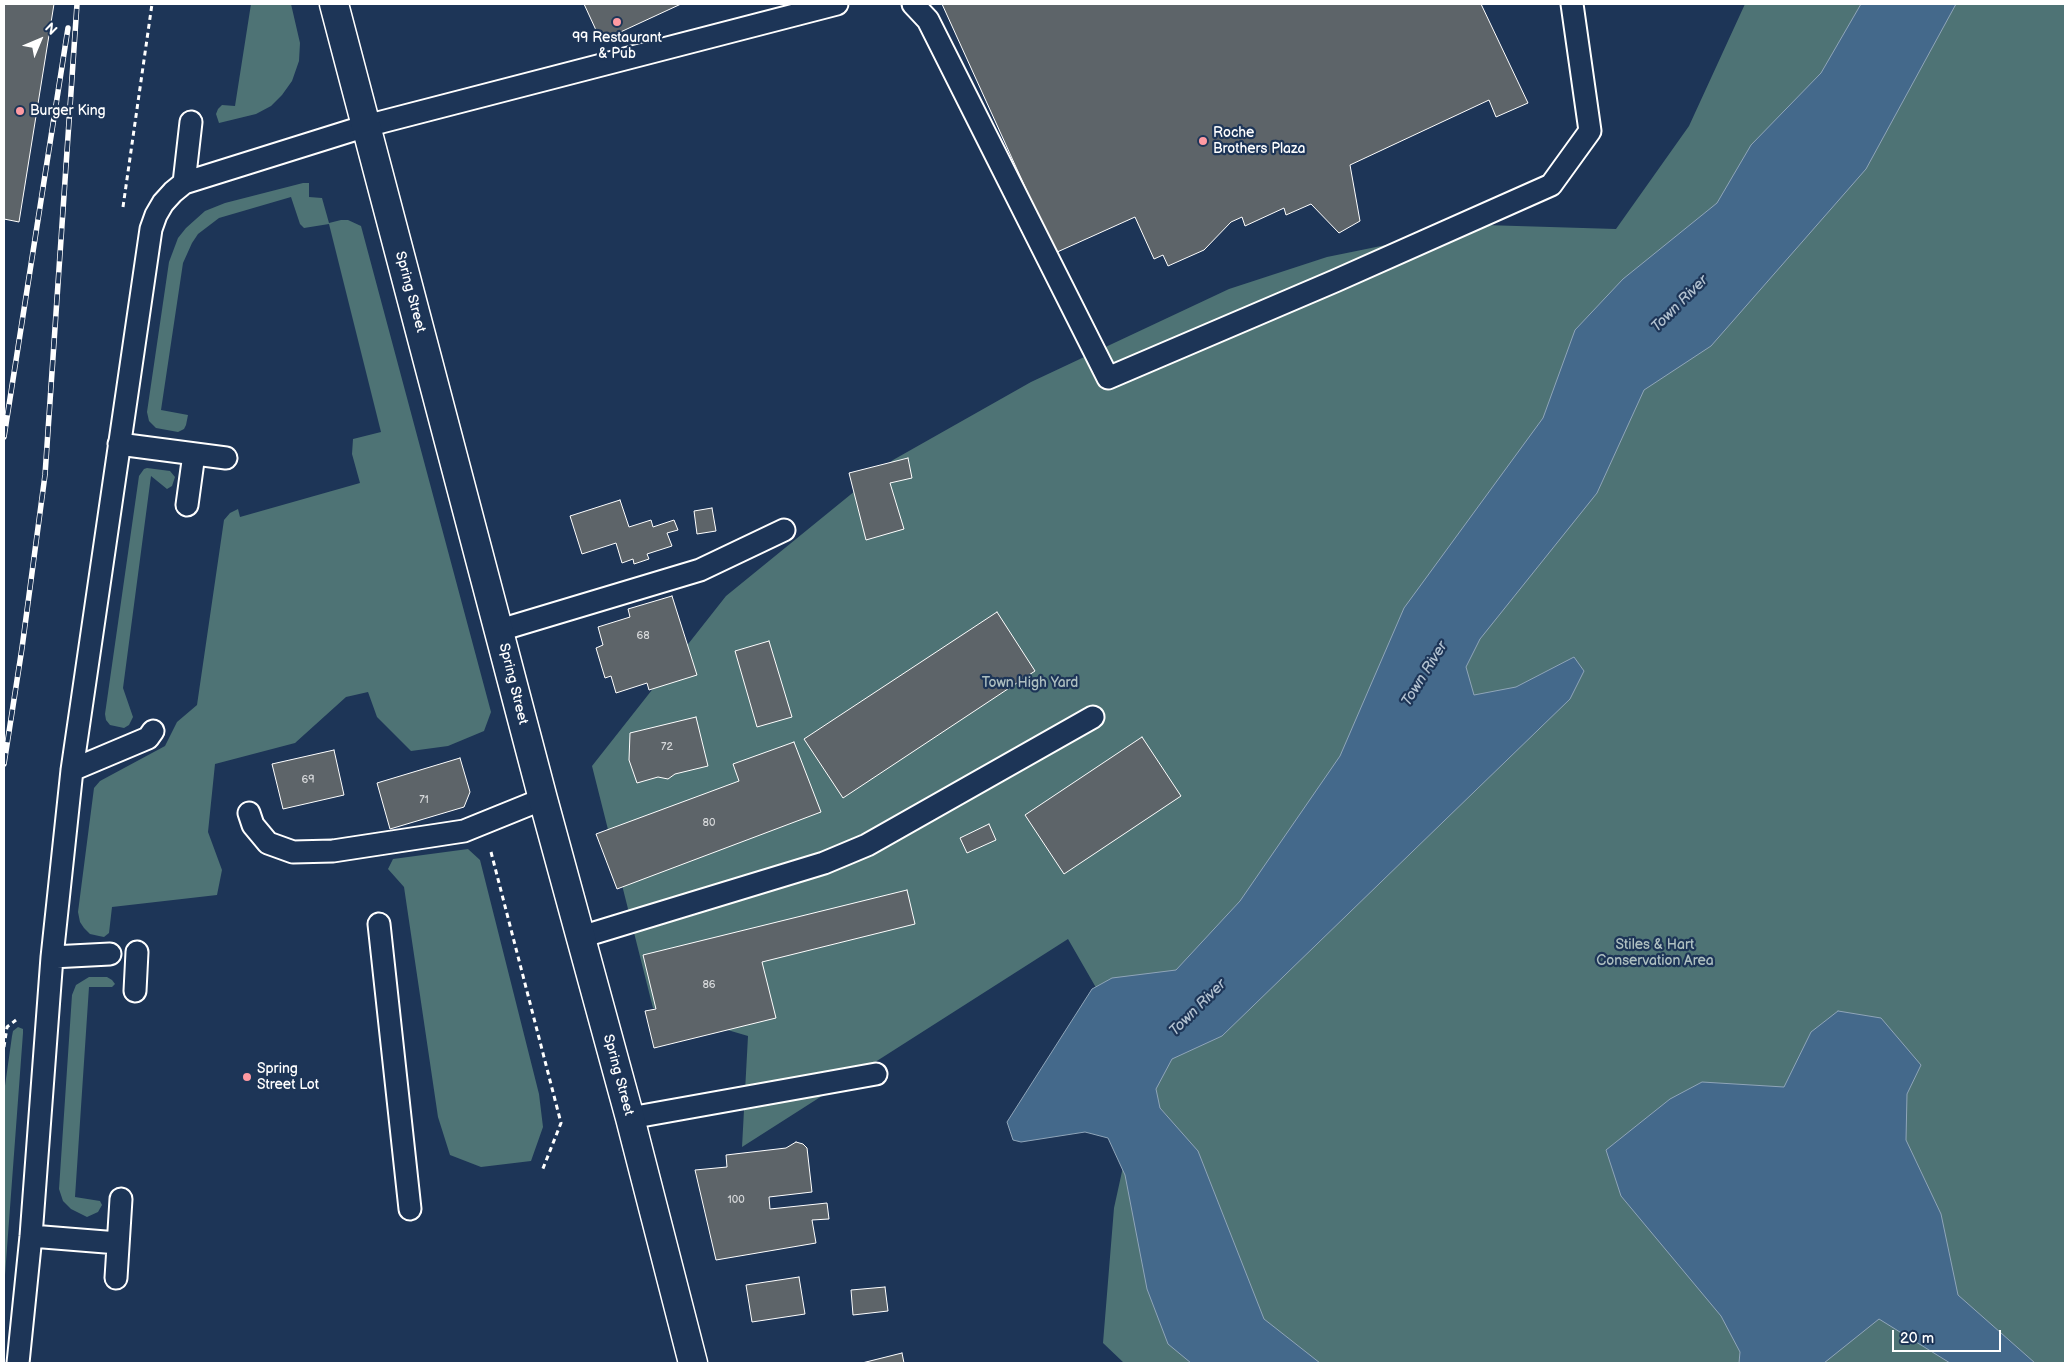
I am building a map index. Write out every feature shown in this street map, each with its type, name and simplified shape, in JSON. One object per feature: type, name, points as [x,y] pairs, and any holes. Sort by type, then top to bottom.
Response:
[{"type":"street","name":"Spring Street","points":[[334,4],[543,799],[630,1118],[693,1363]]},
{"type":"lane","points":[[18,1363],[31,1236],[52,957],[72,770],[151,229],[163,202],[184,183],[366,126],[837,4]]},
{"type":"lane","points":[[913,4],[928,20],[1108,378],[1335,281],[1550,184],[1590,131],[1572,4]]},
{"type":"lane","points":[[184,183],[191,122]]},
{"type":"lane","points":[[119,444],[226,458]]},
{"type":"lane","points":[[187,505],[194,454]]},
{"type":"lane","points":[[500,630],[700,570],[784,530]]},
{"type":"lane","points":[[581,937],[824,863],[867,845],[1092,717]]},
{"type":"lane","points":[[72,770],[148,738],[153,731]]},
{"type":"lane","points":[[249,812],[253,825],[268,843],[293,852],[333,852],[464,831],[543,799]]},
{"type":"lane","points":[[379,924],[410,1209]]},
{"type":"lane","points":[[135,991],[137,952]]},
{"type":"lane","points":[[52,957],[110,954]]},
{"type":"lane","points":[[630,1118],[876,1074]]},
{"type":"lane","points":[[116,1278],[122,1199]]},
{"type":"lane","points":[[31,1236],[118,1243]]},
{"type":"path","points":[[122,207],[152,4]]},
{"type":"path","points":[[483,823],[561,1124],[542,1170]]},
{"type":"path","points":[[4,1047],[7,1027],[16,1020]]},
{"type":"green space","points":[[251,4],[291,4],[300,43],[299,61],[292,81],[271,106],[256,114],[219,123],[216,114],[218,109],[222,105],[235,106]]},
{"type":"green space","name":"Stiles & Hart Conservation Area","points":[[1745,4],[2065,4],[2065,1363],[1124,1363],[1103,1343],[1114,1208],[1144,1071],[1068,939],[742,1147],[748,1036],[653,1008],[592,766],[726,596],[893,460],[1031,382],[1229,289],[1327,257],[1484,225],[1616,229],[1689,126]]},
{"type":"green space","points":[[309,183],[309,197],[322,198],[329,223],[348,220],[361,226],[491,712],[484,731],[448,746],[411,751],[377,717],[368,692],[346,697],[295,743],[215,764],[208,832],[222,870],[217,895],[112,907],[109,933],[104,937],[90,934],[80,922],[78,912],[94,788],[100,781],[165,746],[177,722],[197,705],[224,520],[230,513],[238,509],[240,517],[360,483],[352,454],[353,439],[381,432],[329,224],[304,228],[300,224],[291,197],[219,218],[198,234],[192,243],[183,263],[161,410],[188,415],[186,425],[184,429],[178,432],[156,428],[149,421],[147,412],[169,262],[178,238],[205,211],[225,203]]},
{"type":"green space","points":[[147,468],[170,471],[175,477],[172,486],[167,489],[151,476],[123,688],[133,717],[129,725],[124,728],[110,725],[106,720],[105,714],[139,476]]},
{"type":"green space","points":[[468,849],[480,860],[539,1094],[543,1127],[531,1161],[481,1167],[450,1155],[438,1117],[404,887],[388,869],[393,859]]},
{"type":"green space","points":[[89,977],[107,977],[115,984],[112,987],[89,987],[75,1197],[100,1201],[102,1205],[98,1212],[87,1217],[71,1209],[63,1201],[59,1189],[72,995],[76,985]]},
{"type":"green space","points":[[18,1027],[23,1029],[23,1033],[5,1275],[4,1093],[13,1031]]},
{"type":"water","name":"Town River","points":[[1861,4],[1956,4],[1866,169],[1711,346],[1644,390],[1597,493],[1480,639],[1466,667],[1474,695],[1516,687],[1574,657],[1584,671],[1570,699],[1222,1036],[1172,1059],[1156,1089],[1160,1108],[1198,1151],[1264,1319],[1320,1363],[1191,1363],[1168,1344],[1147,1289],[1125,1175],[1108,1138],[1085,1132],[1021,1142],[1013,1140],[1007,1122],[1092,989],[1112,978],[1176,970],[1240,901],[1340,756],[1404,608],[1543,418],[1575,330],[1623,279],[1717,203],[1751,145],[1821,73]]},
{"type":"water","points":[[1838,1011],[1881,1018],[1921,1065],[1907,1094],[1906,1140],[1941,1214],[1958,1295],[2035,1363],[1950,1363],[1879,1319],[1824,1363],[1739,1363],[1740,1352],[1721,1316],[1621,1196],[1606,1150],[1670,1099],[1702,1082],[1784,1087],[1811,1032]]},
{"type":"building","name":"Burger King","points":[[4,4],[54,4],[19,222],[4,219]]},
{"type":"building","name":"99 Restaurant & Pub","points":[[584,4],[681,4],[601,41]]},
{"type":"building","name":"Roche Brothers Plaza","points":[[942,4],[1481,4],[1528,103],[1496,117],[1489,100],[1350,165],[1360,221],[1339,233],[1311,204],[1286,215],[1284,208],[1245,226],[1242,217],[1231,222],[1204,250],[1168,266],[1163,255],[1154,259],[1135,217],[1055,253]]},
{"type":"building","points":[[908,458],[912,478],[890,483],[904,529],[866,540],[849,473]]},
{"type":"building","points":[[620,500],[629,527],[651,520],[653,527],[674,520],[678,530],[667,533],[672,546],[647,554],[649,559],[634,564],[633,559],[622,563],[616,543],[582,554],[570,516]]},
{"type":"building","points":[[712,508],[716,531],[697,534],[694,511]]},
{"type":"building","points":[[672,596],[697,675],[649,690],[647,683],[616,693],[611,676],[605,678],[596,648],[603,645],[598,627],[630,617],[628,609]]},
{"type":"building","points":[[997,612],[1035,671],[843,798],[804,739]]},
{"type":"building","points":[[769,641],[792,717],[757,727],[735,651]]},
{"type":"building","points":[[696,717],[708,766],[675,774],[668,779],[658,777],[637,783],[629,760],[630,733]]},
{"type":"building","points":[[1142,737],[1181,796],[1064,874],[1025,815]]},
{"type":"building","points":[[794,742],[821,812],[617,889],[596,834],[739,781],[733,764]]},
{"type":"building","points":[[334,750],[344,795],[283,809],[272,764]]},
{"type":"building","points":[[460,758],[470,792],[464,807],[390,829],[377,783]]},
{"type":"building","points":[[989,824],[996,840],[967,853],[960,838]]},
{"type":"building","points":[[907,890],[915,924],[762,962],[776,1018],[654,1048],[645,1011],[656,1009],[643,955]]},
{"type":"building","points":[[796,1142],[803,1144],[807,1148],[812,1192],[769,1197],[770,1209],[827,1203],[829,1219],[812,1220],[816,1243],[716,1260],[695,1170],[727,1167],[726,1155],[786,1148]]},
{"type":"building","points":[[799,1277],[805,1314],[752,1322],[746,1285]]},
{"type":"building","points":[[885,1287],[888,1311],[853,1315],[851,1290]]},
{"type":"building","points":[[902,1353],[904,1363],[862,1363]]},
{"type":"railway","points":[[4,764],[22,648],[45,475],[77,4]]},
{"type":"railway","points":[[4,437],[68,28]]},
{"type":"place","name":"99 Restaurant & Pub","points":[[617,22]]},
{"type":"place","name":"Burger King","points":[[20,111]]},
{"type":"place","name":"Roche Brothers Plaza","points":[[1203,141]]},
{"type":"place","name":"Spring Street Lot","points":[[247,1077]]},
{"type":"park label","name":"Town High Yard","points":[[1030,683]]}]
